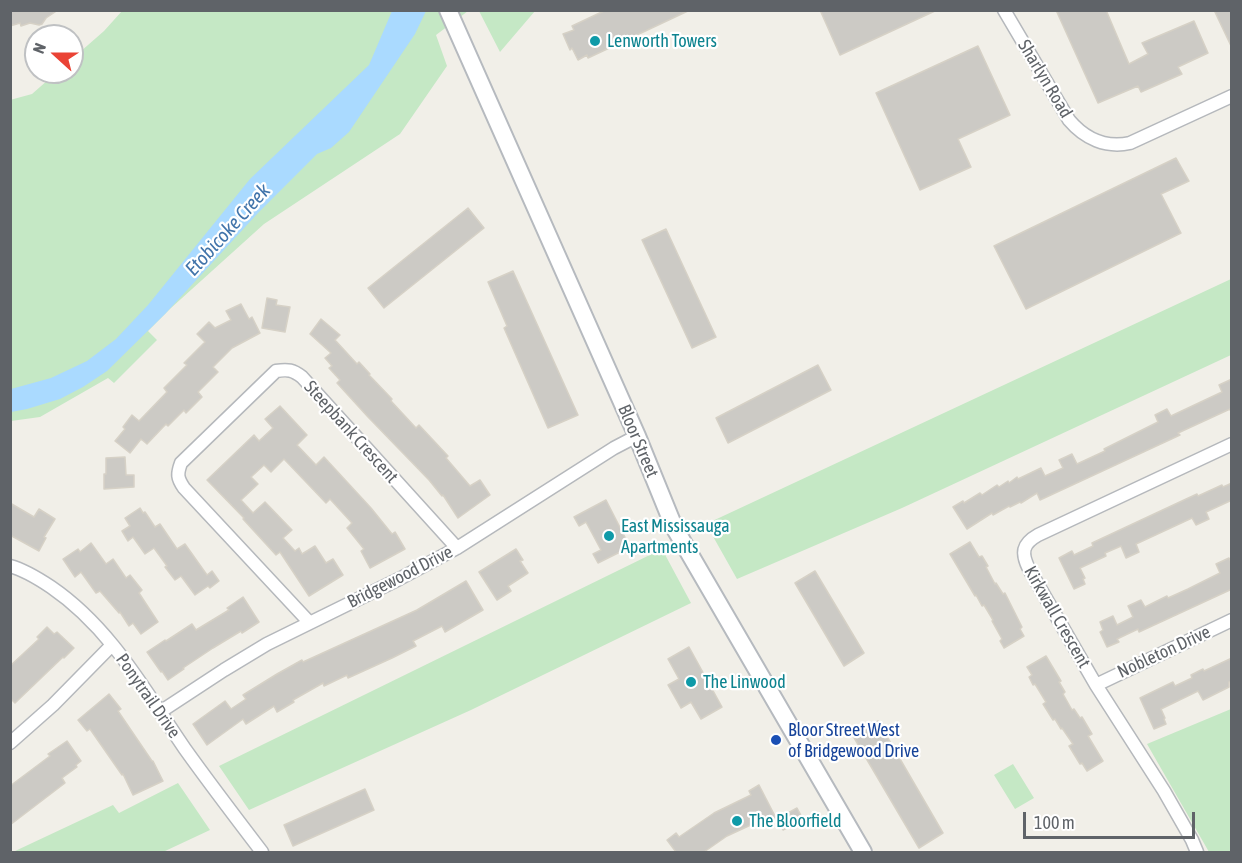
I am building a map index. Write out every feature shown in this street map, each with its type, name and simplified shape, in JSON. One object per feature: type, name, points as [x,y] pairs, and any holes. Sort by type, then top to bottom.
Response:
[{"type":"main road","name":"Bloor Street","points":[[448,10],[637,436],[674,527],[863,852]]},
{"type":"street","name":"Sharlyn Road","points":[[1004,10],[1065,115],[1089,138],[1121,145],[1130,143],[1232,96]]},
{"type":"street","name":"Steepbank Crescent","points":[[309,622],[184,488],[177,474],[181,463],[276,371],[287,369],[302,377],[457,548]]},
{"type":"street","name":"Bridgewood Drive","points":[[160,712],[267,644],[457,548],[614,448],[637,436]]},
{"type":"street","name":"Kirkwall Crescent","points":[[1197,852],[1164,791],[1096,684],[1026,564],[1024,556],[1026,545],[1038,535],[1232,444]]},
{"type":"street","name":"Ponytrail Drive","points":[[10,566],[42,581],[65,597],[97,626],[136,676],[219,796],[262,852]]},
{"type":"street","name":"Nobleton Drive","points":[[1096,684],[1232,620]]},
{"type":"street","points":[[10,743],[53,705],[112,645]]},
{"type":"green space","points":[[122,11],[468,11],[436,35],[447,66],[400,134],[264,224],[148,331],[157,340],[114,383],[108,378],[40,417],[11,421],[10,100],[32,94],[43,84],[84,84],[84,48]]},
{"type":"green space","points":[[479,11],[535,11],[500,52]]},
{"type":"green space","points":[[1231,279],[1231,355],[902,508],[737,579],[706,524]]},
{"type":"green space","points":[[662,549],[691,603],[471,710],[249,810],[219,766]]},
{"type":"green space","points":[[1231,709],[1231,852],[1209,852],[1147,744]]},
{"type":"green space","points":[[1013,764],[1034,798],[1015,809],[994,775]]},
{"type":"green space","points":[[178,783],[210,830],[163,852],[13,852],[113,805],[119,813]]},
{"type":"water","name":"Etobicoke Creek","points":[[392,11],[426,11],[415,34],[349,132],[331,148],[317,154],[258,213],[165,314],[107,371],[60,399],[11,412],[11,389],[51,378],[87,361],[116,339],[148,305],[250,179],[369,65]]},
{"type":"building","points":[[10,10],[58,10],[46,18],[42,24],[30,23],[21,26],[20,23],[10,26]]},
{"type":"building","name":"Lenworth Towers","points":[[606,10],[690,10],[588,58],[587,55],[578,60],[572,48],[570,50],[563,34],[574,30],[572,26]]},
{"type":"building","points":[[820,10],[937,10],[840,55]]},
{"type":"building","points":[[1056,10],[1106,10],[1129,64],[1148,54],[1142,43],[1194,21],[1208,53],[1178,67],[1182,74],[1141,92],[1138,86],[1098,103]]},
{"type":"building","points":[[1214,10],[1232,10],[1232,48]]},
{"type":"building","points":[[978,46],[1010,115],[958,139],[971,167],[920,190],[876,93]]},
{"type":"building","points":[[1176,158],[1189,181],[1161,194],[1181,233],[1026,309],[994,246]]},
{"type":"building","points":[[468,208],[484,228],[384,308],[368,288]]},
{"type":"building","points":[[666,229],[716,337],[692,348],[642,240]]},
{"type":"building","points":[[513,271],[578,415],[548,428],[504,328],[507,326],[488,282]]},
{"type":"building","points":[[267,298],[277,300],[276,305],[290,307],[285,332],[262,328]]},
{"type":"building","points":[[241,304],[249,319],[252,317],[260,333],[232,348],[213,367],[218,372],[198,392],[202,397],[186,413],[184,410],[168,426],[166,424],[147,444],[141,439],[130,453],[115,441],[125,429],[123,427],[132,415],[139,421],[167,392],[164,388],[187,365],[184,363],[205,342],[197,334],[209,322],[215,328],[231,320],[226,311]]},
{"type":"building","points":[[321,319],[340,335],[335,340],[357,364],[359,362],[416,428],[419,425],[448,456],[446,458],[470,486],[480,480],[490,495],[458,518],[443,495],[337,383],[340,380],[329,368],[332,366],[325,358],[331,353],[310,334]]},
{"type":"building","points":[[818,365],[831,390],[728,443],[716,418]]},
{"type":"building","points":[[1232,379],[1232,412],[1230,409],[1178,433],[1180,435],[1040,500],[1037,493],[1021,503],[1009,506],[993,515],[992,513],[967,529],[953,507],[980,493],[982,495],[997,485],[999,487],[1041,468],[1045,476],[1063,468],[1059,460],[1072,454],[1077,464],[1158,422],[1155,415],[1167,409],[1171,416],[1222,392],[1219,385]]},
{"type":"building","points":[[280,406],[307,435],[297,445],[316,465],[324,457],[392,534],[395,532],[405,549],[370,568],[361,551],[364,549],[347,528],[352,523],[330,499],[326,503],[284,459],[271,472],[264,465],[251,477],[258,484],[241,500],[253,513],[265,502],[292,530],[283,538],[295,551],[299,548],[302,554],[315,546],[326,563],[333,559],[343,575],[309,596],[280,552],[276,555],[207,480],[254,435],[259,441],[273,428],[265,419]]},
{"type":"building","points":[[125,457],[126,475],[134,475],[134,487],[104,489],[106,458]]},
{"type":"building","points":[[1232,483],[1232,500],[1206,512],[1209,519],[1196,525],[1192,518],[1136,544],[1139,552],[1126,558],[1121,546],[1105,553],[1106,556],[1080,568],[1085,584],[1074,589],[1059,558],[1072,551],[1074,555],[1093,546],[1092,543],[1197,494],[1198,496]]},
{"type":"building","name":"East Mississauga Apartments","points":[[606,500],[630,547],[598,563],[593,554],[601,550],[586,522],[579,526],[574,517]]},
{"type":"building","points":[[10,503],[34,517],[39,509],[55,519],[39,551],[10,535]]},
{"type":"building","points":[[140,508],[155,527],[160,524],[177,549],[185,544],[207,575],[212,571],[219,581],[195,595],[181,576],[175,580],[154,548],[145,554],[133,537],[128,541],[122,531],[130,526],[125,518]]},
{"type":"building","points":[[970,542],[988,566],[986,567],[995,584],[1003,594],[1005,593],[1022,627],[1020,629],[1024,636],[1004,648],[993,620],[975,596],[950,554]]},
{"type":"building","points":[[91,543],[106,564],[113,559],[126,578],[130,575],[142,590],[139,593],[158,622],[141,634],[133,623],[129,626],[120,612],[100,591],[96,593],[81,572],[75,577],[63,559],[78,549],[80,552]]},
{"type":"building","points":[[516,549],[528,573],[508,586],[511,591],[497,600],[479,572]]},
{"type":"building","points":[[1229,558],[1232,564],[1232,589],[1139,632],[1138,629],[1117,639],[1119,642],[1107,647],[1100,632],[1103,630],[1100,622],[1113,616],[1117,625],[1133,617],[1128,606],[1141,600],[1145,607],[1188,589],[1220,573],[1216,564]]},
{"type":"building","points":[[815,571],[864,653],[844,666],[795,583]]},
{"type":"building","points":[[466,581],[483,610],[445,632],[442,626],[413,641],[416,646],[348,678],[347,675],[324,686],[323,683],[277,712],[274,706],[246,724],[243,719],[207,745],[193,724],[225,701],[231,709],[246,699],[243,695],[302,660],[303,662],[417,610]]},
{"type":"building","points":[[243,597],[259,622],[213,648],[168,680],[147,652],[192,624],[196,630],[229,610],[227,608]]},
{"type":"building","points":[[47,627],[54,634],[57,632],[74,648],[15,703],[10,698],[10,666],[39,639],[37,637]]},
{"type":"building","name":"The Linwood","points":[[689,647],[722,707],[701,719],[691,702],[681,708],[668,685],[679,679],[668,659]]},
{"type":"building","points":[[1046,656],[1061,681],[1059,682],[1065,692],[1063,694],[1072,710],[1074,709],[1080,718],[1082,717],[1092,734],[1088,736],[1103,761],[1087,771],[1082,763],[1080,764],[1069,746],[1073,744],[1055,719],[1053,720],[1043,704],[1046,702],[1029,677],[1032,675],[1027,667]]},
{"type":"building","points":[[1232,658],[1232,681],[1229,682],[1229,687],[1203,700],[1198,691],[1161,709],[1166,724],[1154,729],[1140,698],[1173,682],[1175,686],[1192,678],[1191,675],[1203,669],[1204,671]]},
{"type":"building","points":[[109,694],[121,709],[118,711],[153,761],[163,781],[133,795],[123,774],[90,729],[87,731],[78,720]]},
{"type":"building","points":[[878,721],[943,833],[919,848],[853,736]]},
{"type":"building","points":[[67,741],[81,761],[76,765],[77,767],[62,778],[65,783],[10,825],[10,786]]},
{"type":"building","name":"The Bloorfield","points":[[759,785],[776,818],[758,827],[755,823],[727,836],[704,852],[676,852],[667,840],[676,833],[679,837],[714,813],[751,795],[749,791]]},
{"type":"building","points":[[365,789],[374,810],[293,846],[284,825]]},
{"type":"building","points":[[797,808],[803,819],[783,830],[777,819]]},
{"type":"place","name":"Lenworth Towers","points":[[595,41]]},
{"type":"place","name":"East Mississauga Apartments","points":[[609,536]]},
{"type":"place","name":"The Linwood","points":[[691,682]]},
{"type":"place","name":"Bloor Street West of Bridgewood Drive","points":[[776,740]]},
{"type":"place","name":"The Bloorfield","points":[[737,821]]}]
